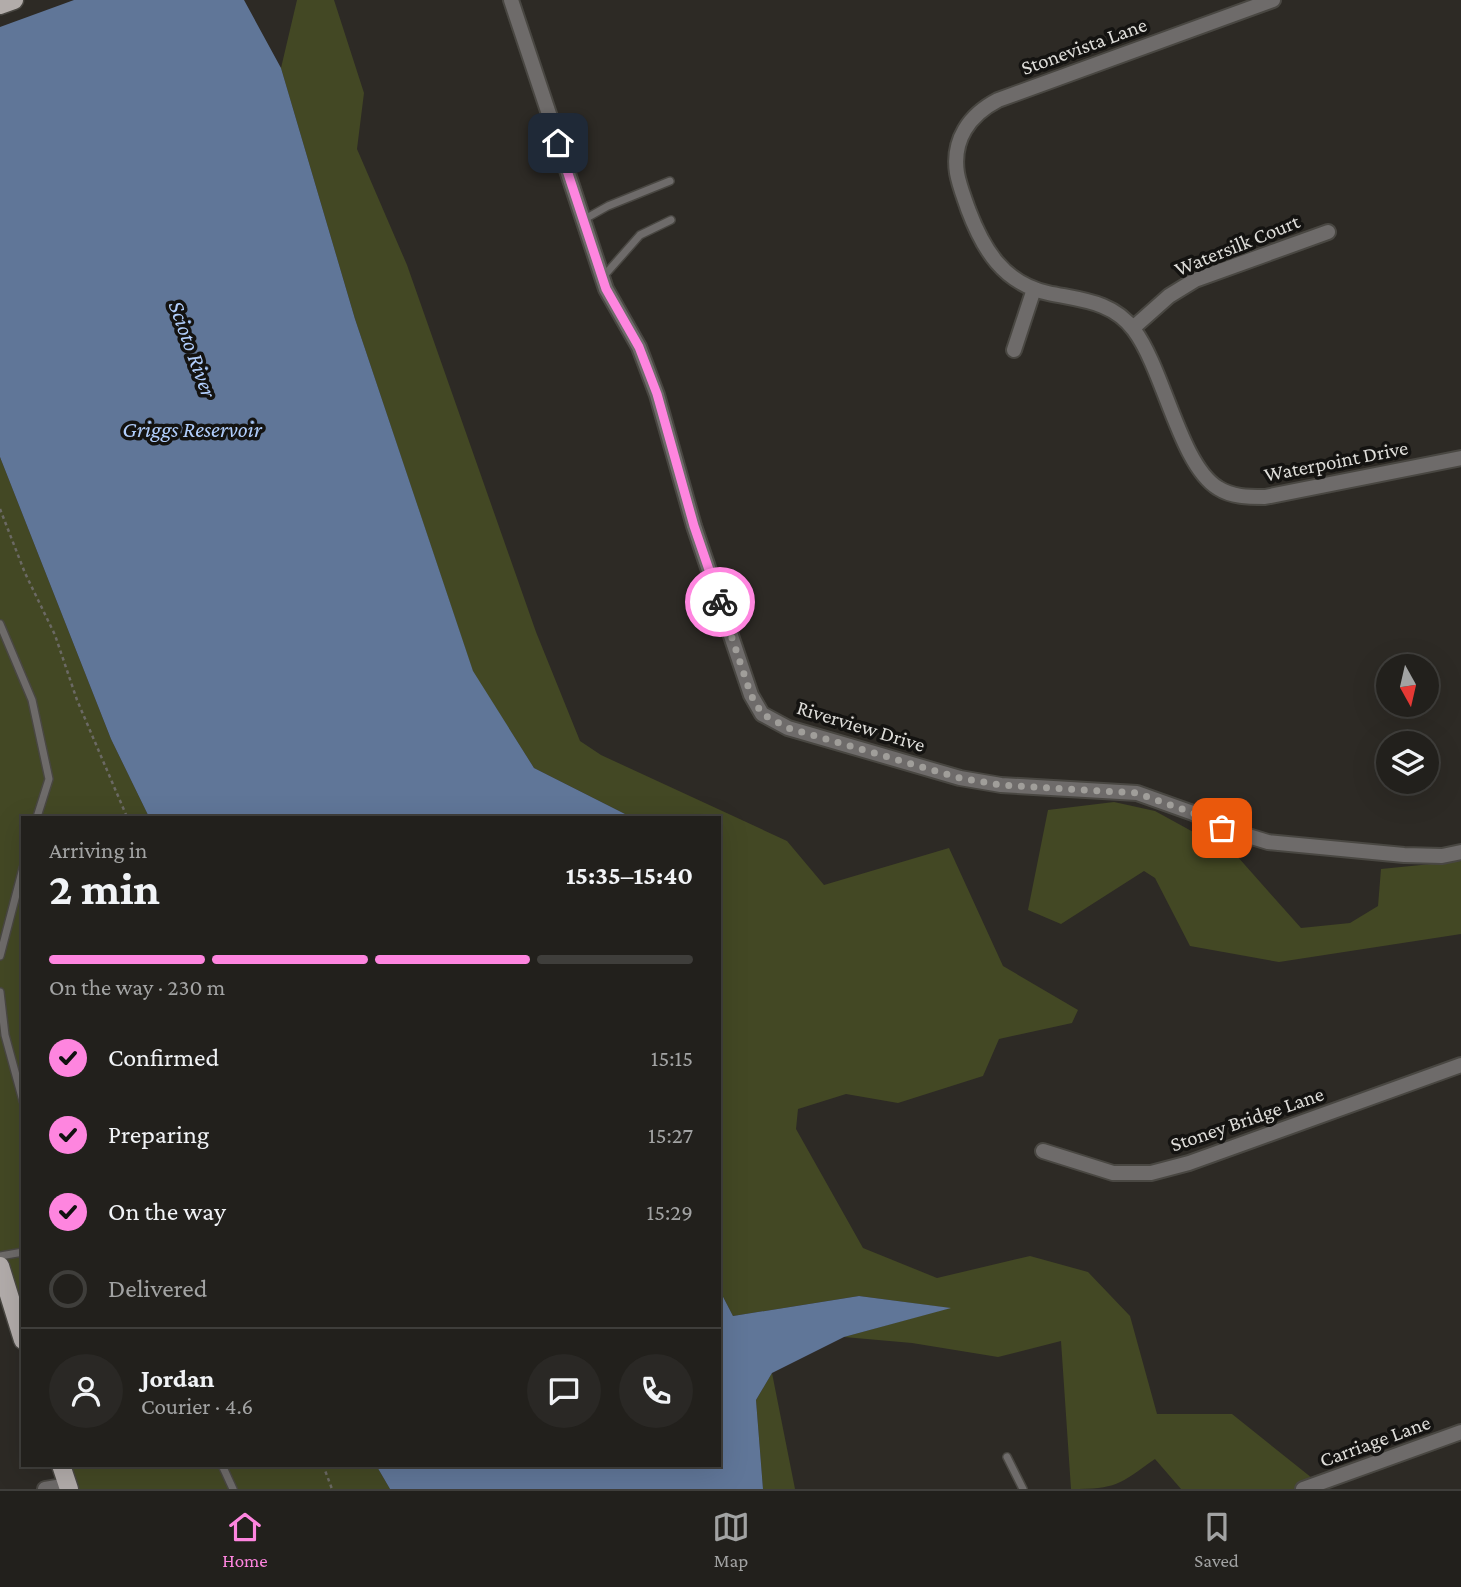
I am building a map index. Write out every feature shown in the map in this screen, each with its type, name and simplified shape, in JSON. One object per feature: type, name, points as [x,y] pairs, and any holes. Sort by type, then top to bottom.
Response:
[{"type":"main road","points":[[0,5],[14,0]]},
{"type":"main road","points":[[0,1266],[21,1334]]},
{"type":"main road","points":[[62,1467],[68,1487]]},
{"type":"street","points":[[511,0],[552,123]]},
{"type":"street","name":"Stonevista Lane","points":[[1034,289],[999,266],[987,252],[976,232],[959,183],[955,158],[961,134],[976,113],[998,100],[1273,0]]},
{"type":"street","name":"Riverview Drive","points":[[558,143],[606,289],[639,347],[657,394],[694,526],[751,695],[762,714],[788,728],[960,778],[1001,785],[1137,793],[1193,813],[1222,828],[1268,842],[1413,855],[1442,856],[1461,852]]},
{"type":"street","name":"Watersilk Court","points":[[1133,328],[1169,296],[1195,281],[1328,232]]},
{"type":"street","points":[[1014,350],[1034,289],[1103,305],[1133,328]]},
{"type":"street","name":"Waterpoint Drive","points":[[1133,328],[1151,356],[1192,457],[1203,475],[1219,489],[1241,497],[1265,497],[1461,458]]},
{"type":"street","name":"Stoney Bridge Lane","points":[[1043,1151],[1113,1174],[1151,1173],[1189,1163],[1461,1065]]},
{"type":"street","name":"Carriage Lane","points":[[1304,1489],[1461,1432]]},
{"type":"street","points":[[45,1489],[68,1487]]},
{"type":"lane","points":[[583,220],[631,196],[670,181]]},
{"type":"lane","points":[[602,277],[640,235],[671,220]]},
{"type":"lane","points":[[0,624],[32,700],[49,779],[37,816]]},
{"type":"lane","points":[[0,956],[21,876]]},
{"type":"lane","points":[[0,992],[5,1035],[21,1094]]},
{"type":"lane","points":[[0,1256],[21,1252]]},
{"type":"lane","points":[[1007,1457],[1023,1489]]},
{"type":"lane","points":[[223,1467],[233,1489]]},
{"type":"path","points":[[0,509],[25,573],[55,635],[77,700],[127,816]]},
{"type":"path","points":[[324,1467],[332,1489]]},
{"type":"green space","points":[[297,0],[334,0],[364,93],[357,149],[407,265],[536,632],[580,741],[601,755],[787,841],[824,885],[949,848],[1003,966],[1078,1010],[1072,1023],[999,1039],[983,1076],[898,1103],[846,1094],[798,1109],[796,1129],[863,1248],[937,1278],[1030,1256],[1088,1272],[1130,1316],[1157,1414],[1232,1414],[1312,1478],[1318,1489],[1181,1489],[1155,1459],[1116,1484],[1071,1489],[1061,1341],[998,1357],[912,1343],[844,1337],[949,1308],[859,1296],[733,1316],[721,1293],[721,816],[629,816],[534,768],[473,672],[355,319],[281,68]]},
{"type":"green space","points":[[0,457],[111,739],[149,816],[21,816],[21,1334],[0,1266]]},
{"type":"green space","points":[[1114,802],[1155,811],[1237,856],[1301,928],[1350,923],[1378,906],[1381,869],[1461,861],[1461,934],[1279,962],[1190,946],[1155,878],[1144,871],[1061,924],[1028,910],[1048,810]]},
{"type":"green space","points":[[772,1373],[795,1489],[763,1489],[756,1400]]},
{"type":"green space","points":[[62,1467],[377,1467],[390,1489],[69,1489]]},
{"type":"water","name":"Griggs Reservoir","points":[[0,0],[244,0],[281,68],[355,319],[473,671],[534,768],[629,816],[149,816],[111,739],[0,457]]},
{"type":"water","points":[[721,1293],[733,1316],[859,1296],[951,1308],[844,1337],[772,1373],[756,1400],[763,1489],[390,1489],[377,1467],[721,1467]]},
{"type":"pier","points":[[0,0],[74,0],[0,27]]},
{"type":"way so far","points":[[720,602],[751,695],[762,714],[788,728],[960,778],[1001,785],[1137,793],[1193,813],[1222,828]]},
{"type":"route","points":[[558,143],[606,289],[639,347],[657,394],[694,526],[720,602]]},
{"type":"water label","name":"Scioto River","points":[[193,349]]}]
